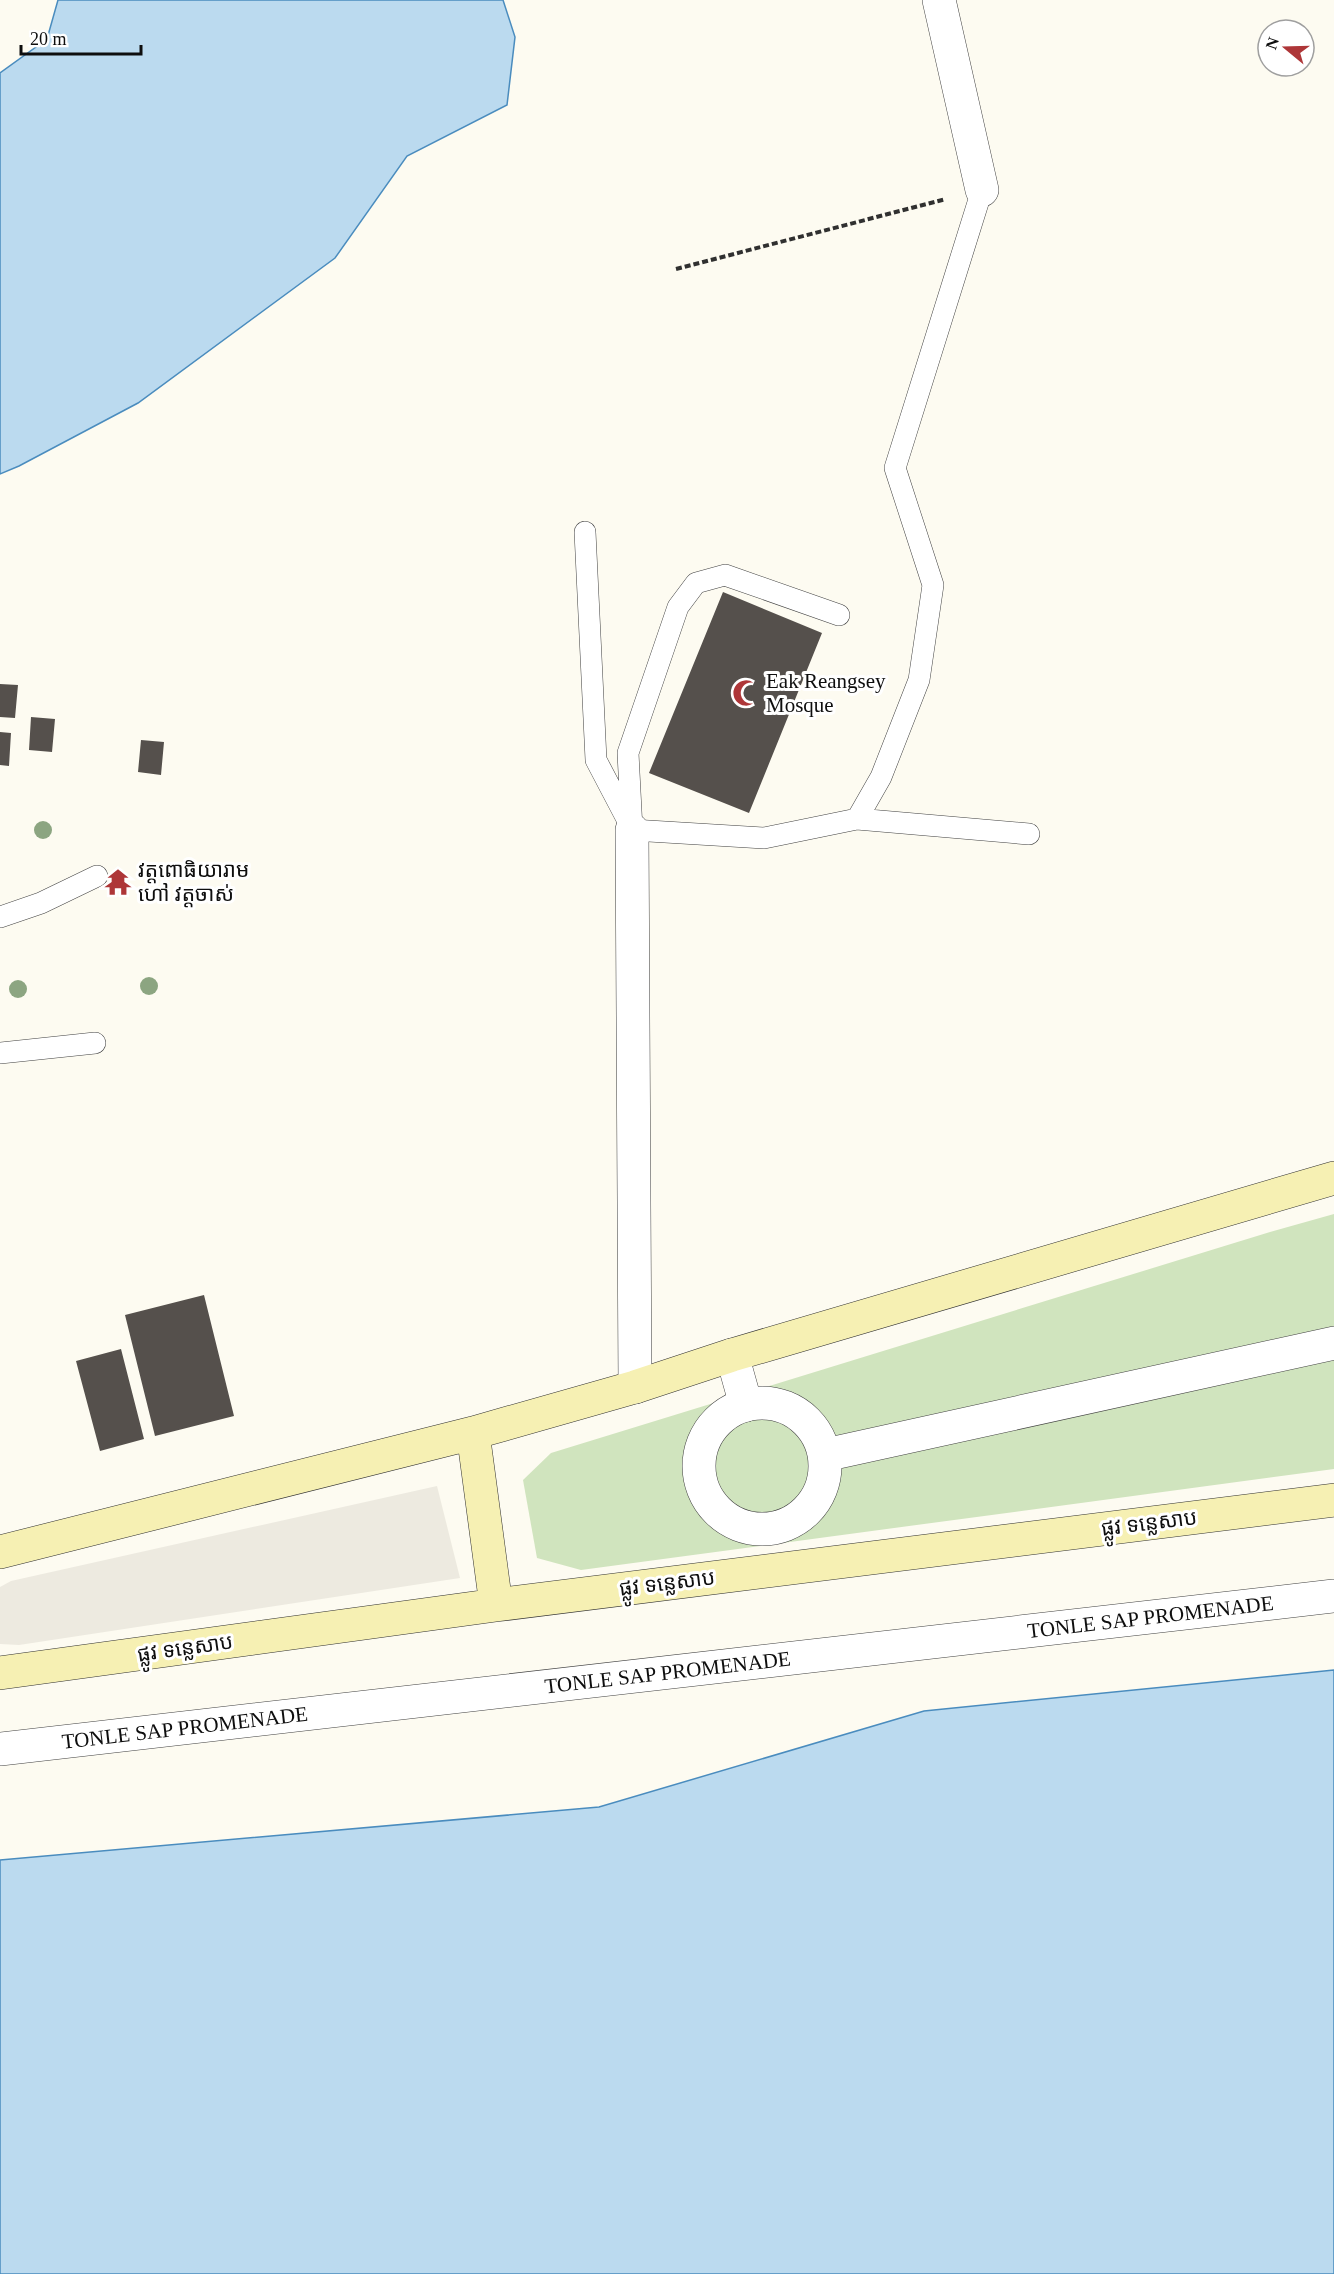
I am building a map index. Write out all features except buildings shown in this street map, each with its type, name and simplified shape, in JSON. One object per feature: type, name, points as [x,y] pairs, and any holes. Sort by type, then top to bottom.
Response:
[{"type":"street","points":[[939,0],[982,190]]},
{"type":"street","points":[[632,830],[635,1387]]},
{"type":"street","points":[[0,1552],[473,1433],[635,1387],[732,1355],[1334,1178]]},
{"type":"street","points":[[825,1455],[1334,1343]]},
{"type":"street","points":[[732,1355],[746,1406]]},
{"type":"street","points":[[758,1402],[777,1404],[799,1414],[821,1441],[825,1455],[824,1475],[818,1494],[804,1513],[784,1526],[759,1530],[737,1525],[720,1514],[706,1497],[698,1478],[701,1447],[712,1426],[736,1408],[746,1406],[758,1402]]},
{"type":"street","points":[[473,1433],[496,1605]]},
{"type":"street","name":"ផ្លូវ ទន្លេសាប","points":[[0,1673],[496,1605],[1334,1500]]},
{"type":"street","points":[[772,1528],[775,1569]]},
{"type":"street","name":"TONLE SAP PROMENADE","points":[[0,1749],[1334,1596]]},
{"type":"lane","points":[[857,819],[881,777],[919,680],[933,585],[895,468],[982,190]]},
{"type":"lane","points":[[585,532],[596,760],[632,830]]},
{"type":"lane","points":[[632,830],[628,753],[678,607],[696,583],[725,575],[839,615]]},
{"type":"lane","points":[[632,830],[764,838],[857,819],[1029,834]]},
{"type":"lane","points":[[0,917],[41,903],[98,876]]},
{"type":"lane","points":[[0,1053],[95,1044]]},
{"type":"path","points":[[676,269],[982,190]]},
{"type":"green space","points":[[1334,1214],[1334,1469],[581,1570],[537,1558],[523,1480],[551,1453]]},
{"type":"shaded area","points":[[437,1486],[460,1578],[19,1645],[0,1644],[0,1587],[11,1581]]},
{"type":"water","points":[[58,0],[503,0],[515,37],[507,105],[407,156],[335,258],[138,403],[0,474],[0,73],[47,39]]},
{"type":"water","points":[[1334,1670],[1334,2274],[0,2274],[0,1860],[599,1807],[924,1711]]},
{"type":"place","name":"Eak Reangsey Mosque","points":[[746,693]]},
{"type":"place","name":"វត្តពោធិយារាម ហៅ វត្តចាស់","points":[[118,882]]}]
